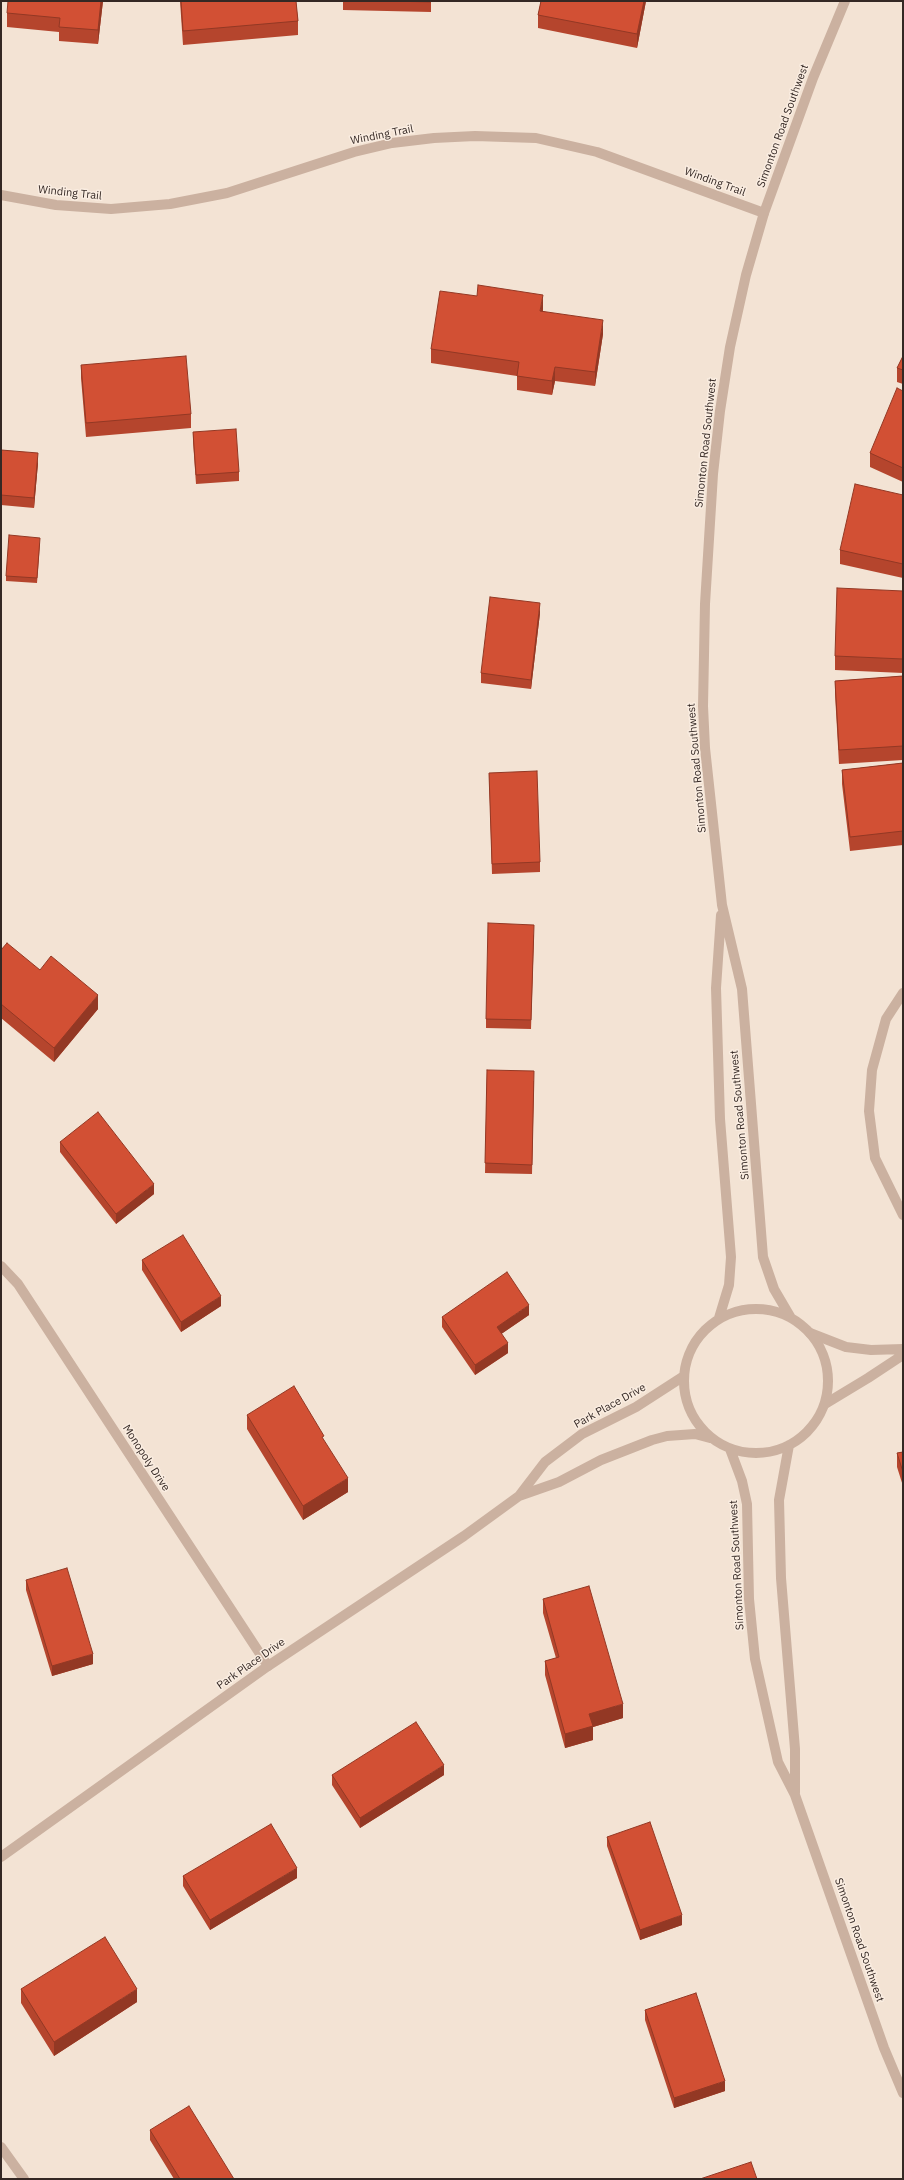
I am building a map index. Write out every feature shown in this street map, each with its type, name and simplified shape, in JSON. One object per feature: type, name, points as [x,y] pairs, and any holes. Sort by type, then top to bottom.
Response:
[{"type":"street","name":"Simonton Road Southwest","points":[[791,1318],[774,1289],[763,1257],[742,989],[722,905],[705,734],[705,604],[713,474],[720,411],[730,347],[746,275],[764,213],[813,78],[845,1]]},
{"type":"street","name":"Winding Trail","points":[[1,195],[56,205],[111,209],[170,204],[227,193],[354,152],[392,143],[434,138],[475,136],[536,138],[597,152],[764,213]]},
{"type":"street","name":"Simonton Road Southwest","points":[[719,1318],[729,1285],[731,1257],[720,1118],[716,988],[722,905]]},
{"type":"street","points":[[903,993],[886,1019],[872,1070],[868,1111],[875,1158],[903,1215]]},
{"type":"street","name":"Monopoly Drive","points":[[1,1266],[18,1284],[268,1666]]},
{"type":"street","points":[[768,1309],[791,1318],[810,1334],[823,1354],[829,1379],[825,1404],[813,1426],[796,1442],[776,1451],[753,1454],[730,1449],[710,1438],[695,1421],[686,1400],[684,1376],[689,1354],[700,1334],[719,1318],[743,1310],[768,1309]]},
{"type":"street","points":[[810,1334],[846,1347],[871,1350],[903,1350]]},
{"type":"street","points":[[825,1404],[903,1355]]},
{"type":"street","name":"Park Place Drive","points":[[1,1857],[268,1666],[464,1536],[519,1496],[545,1462],[582,1434],[636,1407],[684,1376]]},
{"type":"street","name":"Park Place Drive","points":[[519,1496],[559,1482],[601,1460],[652,1440],[667,1436],[695,1434],[710,1438]]},
{"type":"street","name":"Simonton Road Southwest","points":[[789,1445],[779,1500],[781,1578],[795,1749],[795,1795]]},
{"type":"street","name":"Simonton Road Southwest","points":[[730,1449],[742,1481],[747,1504],[749,1599],[755,1659],[778,1762],[795,1795],[884,2048],[903,2093]]},
{"type":"street","points":[[1,2147],[24,2179]]},
{"type":"building","points":[[8,1],[101,1],[98,30],[59,27],[60,18],[7,13]]},
{"type":"building","points":[[181,1],[296,1],[298,21],[183,31]]},
{"type":"building","points":[[391,1],[431,1],[431,2]]},
{"type":"building","points":[[541,1],[644,1],[637,34],[538,15]]},
{"type":"building","points":[[478,285],[543,295],[540,311],[603,320],[595,372],[555,367],[552,381],[517,376],[519,362],[431,349],[440,291],[477,296]]},
{"type":"building","points":[[186,356],[191,414],[86,423],[81,365]]},
{"type":"building","points":[[903,356],[903,370],[897,368]]},
{"type":"building","points":[[897,388],[903,391],[903,468],[870,453]]},
{"type":"building","points":[[236,429],[239,472],[196,475],[193,432]]},
{"type":"building","points":[[1,450],[38,453],[34,498],[1,495]]},
{"type":"building","points":[[855,484],[903,495],[903,564],[840,550]]},
{"type":"building","points":[[9,535],[40,538],[37,578],[6,576]]},
{"type":"building","points":[[837,588],[903,591],[903,659],[835,656]]},
{"type":"building","points":[[490,597],[540,603],[531,680],[481,673]]},
{"type":"building","points":[[903,676],[903,746],[839,750],[835,681]]},
{"type":"building","points":[[903,763],[903,831],[850,837],[842,770]]},
{"type":"building","points":[[537,771],[540,862],[492,864],[489,773]]},
{"type":"building","points":[[488,923],[534,925],[531,1020],[486,1019]]},
{"type":"building","points":[[7,943],[40,970],[51,956],[98,995],[54,1048],[1,1004],[1,950]]},
{"type":"building","points":[[487,1070],[534,1071],[532,1165],[485,1163]]},
{"type":"building","points":[[98,1112],[154,1184],[116,1214],[60,1142]]},
{"type":"building","points":[[183,1235],[221,1296],[181,1322],[142,1260]]},
{"type":"building","points":[[507,1272],[529,1305],[497,1327],[508,1343],[475,1365],[442,1317]]},
{"type":"building","points":[[294,1386],[324,1436],[322,1437],[348,1478],[303,1506],[247,1415]]},
{"type":"building","points":[[903,1452],[903,1472],[897,1453]]},
{"type":"building","points":[[67,1568],[93,1654],[52,1666],[26,1580]]},
{"type":"building","points":[[589,1586],[623,1704],[589,1714],[593,1726],[565,1734],[545,1661],[559,1657],[543,1599]]},
{"type":"building","points":[[416,1722],[444,1765],[360,1818],[332,1775]]},
{"type":"building","points":[[650,1822],[682,1915],[640,1930],[607,1837]]},
{"type":"building","points":[[271,1824],[297,1868],[210,1920],[183,1876]]},
{"type":"building","points":[[105,1937],[137,1989],[54,2042],[21,1989]]},
{"type":"building","points":[[696,1993],[725,2081],[674,2098],[645,2010]]},
{"type":"building","points":[[189,2106],[234,2179],[180,2179],[150,2130]]},
{"type":"building","points":[[751,2162],[757,2179],[700,2179]]}]
